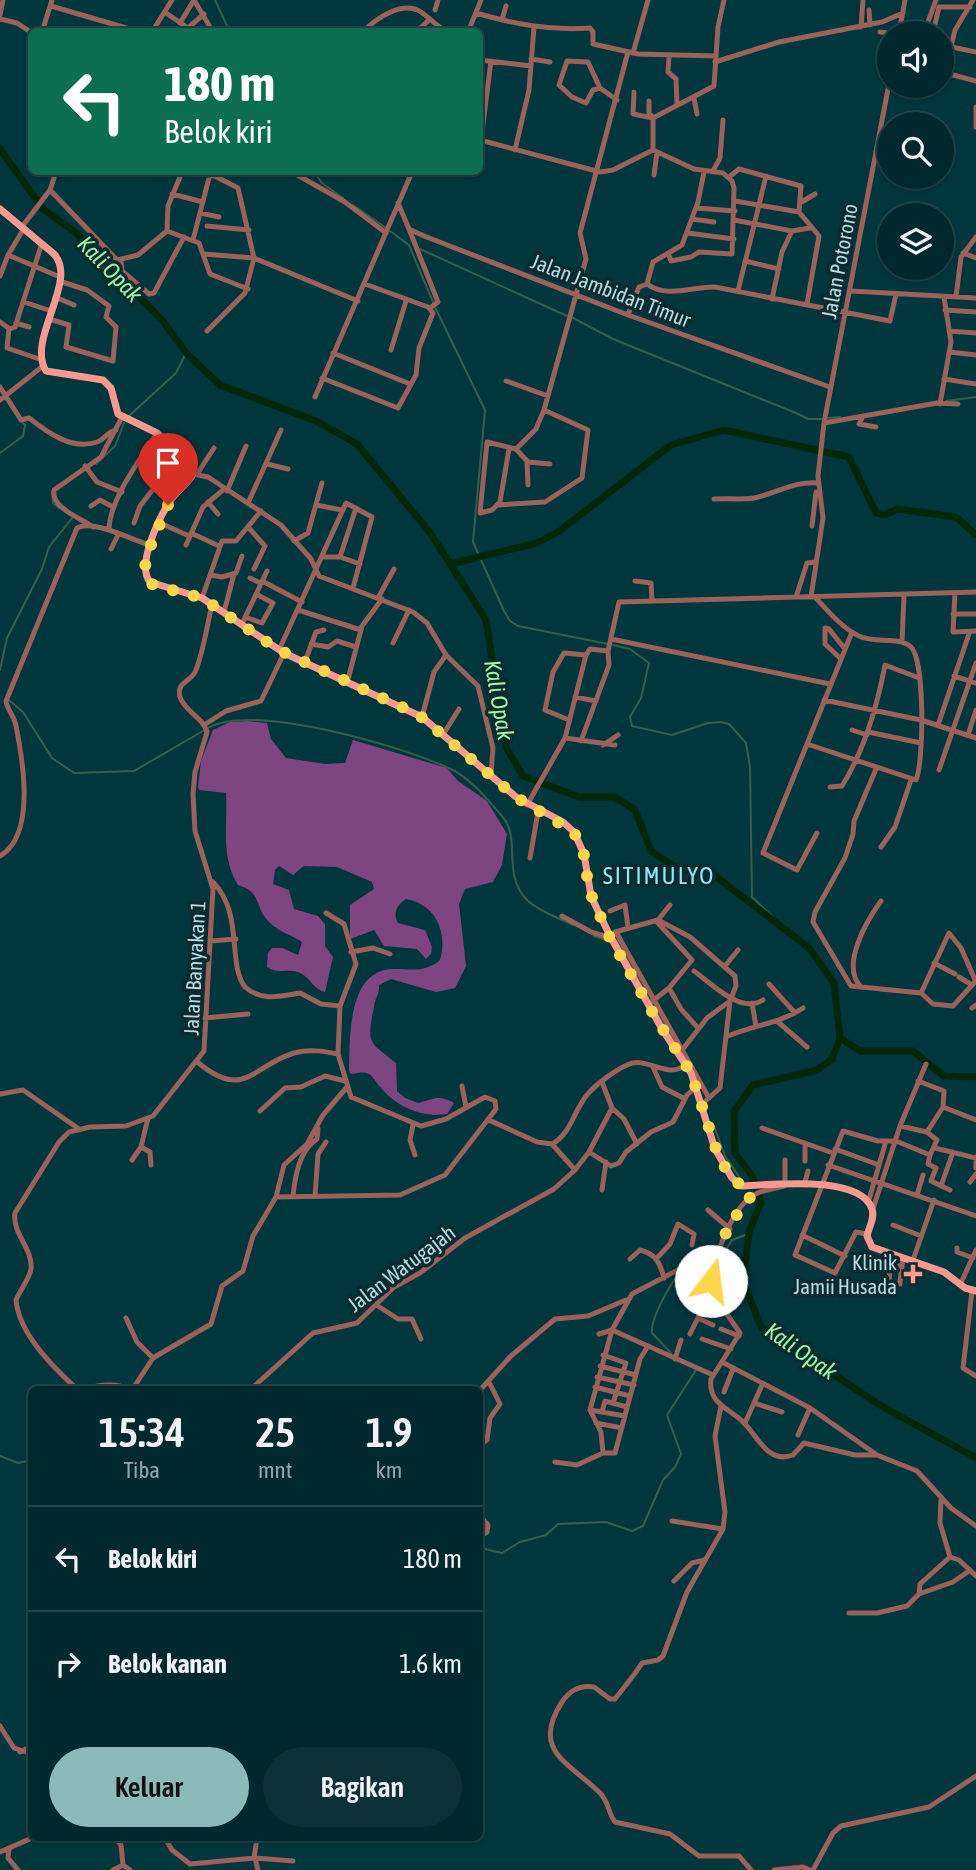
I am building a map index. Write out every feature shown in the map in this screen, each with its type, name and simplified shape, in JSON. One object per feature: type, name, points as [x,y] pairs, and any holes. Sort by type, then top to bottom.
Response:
[{"type":"main road","points":[[0,209],[58,258],[60,279],[50,315],[43,363],[50,373],[103,380],[111,388],[116,410],[122,417],[156,433],[189,463],[193,476],[171,499],[150,545],[144,569],[150,582],[202,598],[243,620],[281,652],[422,717],[527,805],[563,822],[577,837],[584,855],[589,890],[612,937],[681,1052],[696,1087],[719,1158],[744,1186],[823,1183],[868,1203],[873,1212],[867,1234],[872,1247],[903,1262],[912,1260],[944,1272],[960,1285],[974,1291]]},
{"type":"street","points":[[4,0],[0,17],[18,23],[28,30]]},
{"type":"street","points":[[155,28],[172,0]]},
{"type":"street","points":[[180,23],[194,0],[211,28]]},
{"type":"street","points":[[435,10],[438,0]]},
{"type":"street","points":[[470,28],[481,0]]},
{"type":"street","points":[[544,410],[588,430],[582,478],[545,502],[498,505],[492,510],[480,513],[487,442],[516,449],[536,429],[544,410],[586,258],[580,233],[648,0]]},
{"type":"street","points":[[634,92],[633,114],[653,118],[714,86],[715,59],[724,0]]},
{"type":"street","points":[[861,27],[863,0]]},
{"type":"street","points":[[902,21],[905,0]]},
{"type":"street","points":[[928,21],[936,0]]},
{"type":"street","points":[[954,34],[973,0]]},
{"type":"street","points":[[43,28],[52,3],[128,28]]},
{"type":"street","points":[[502,20],[506,6]]},
{"type":"street","points":[[936,21],[939,7],[970,7]]},
{"type":"street","points":[[369,28],[398,9],[414,9],[442,28]]},
{"type":"street","points":[[869,10],[870,25]]},
{"type":"street","points":[[166,13],[186,28]]},
{"type":"street","points":[[476,13],[534,27],[567,31],[590,28],[593,32],[593,44],[631,53],[715,59],[779,42],[891,20],[903,13]]},
{"type":"street","points":[[191,28],[204,14]]},
{"type":"street","points":[[420,28],[429,20]]},
{"type":"street","points":[[515,150],[529,90],[534,27]]},
{"type":"street","points":[[954,48],[976,52]]},
{"type":"street","points":[[669,56],[668,72],[677,79],[677,105]]},
{"type":"street","points":[[483,60],[550,62]]},
{"type":"street","points":[[483,118],[491,61]]},
{"type":"street","points":[[600,88],[593,90],[586,103],[568,94],[559,85],[567,61],[588,62],[600,88],[617,100]]},
{"type":"street","points":[[954,75],[976,81]]},
{"type":"street","points":[[694,98],[697,114]]},
{"type":"street","name":"Jalan Potorono","points":[[816,482],[830,387],[851,291],[886,98]]},
{"type":"street","points":[[649,101],[649,114],[653,118],[654,175]]},
{"type":"street","points":[[976,107],[976,127]]},
{"type":"street","points":[[713,171],[720,158],[723,120]]},
{"type":"street","points":[[483,141],[597,171],[613,170],[655,151],[704,172],[713,171],[729,177]]},
{"type":"street","points":[[729,177],[738,169],[798,184],[802,189],[799,212],[819,236],[807,303]]},
{"type":"street","points":[[647,284],[653,262],[682,245],[696,208],[704,172]]},
{"type":"street","points":[[0,276],[22,229],[48,192],[55,175]]},
{"type":"street","points":[[167,231],[167,212],[181,175]]},
{"type":"street","points":[[193,240],[210,175]]},
{"type":"street","points":[[207,331],[248,289],[254,258],[238,188],[230,181],[213,175]]},
{"type":"street","points":[[297,175],[387,230]]},
{"type":"street","points":[[315,397],[411,175]]},
{"type":"street","points":[[737,291],[746,252],[752,241],[766,176]]},
{"type":"street","points":[[668,253],[671,261],[691,257],[699,252],[730,255],[734,247],[735,201],[729,177]]},
{"type":"street","points":[[48,192],[111,257],[121,261],[138,255],[167,231]]},
{"type":"street","points":[[172,194],[203,202]]},
{"type":"street","points":[[800,203],[815,194]]},
{"type":"street","points":[[735,201],[799,212]]},
{"type":"street","points":[[323,378],[398,408],[416,375],[422,337],[433,317],[433,305],[398,203]]},
{"type":"street","points":[[696,208],[735,211]]},
{"type":"street","points":[[200,213],[219,216]]},
{"type":"street","points":[[692,219],[714,222]]},
{"type":"street","points":[[734,220],[792,231],[810,228]]},
{"type":"street","points":[[207,226],[249,230]]},
{"type":"street","name":"Jalan Jambidan Timur","points":[[409,229],[628,315],[830,387]]},
{"type":"street","points":[[167,231],[201,245],[210,274],[248,289]]},
{"type":"street","points":[[772,299],[792,231]]},
{"type":"street","points":[[687,233],[734,239]]},
{"type":"street","points":[[121,261],[122,271],[149,294],[154,293],[184,237]]},
{"type":"street","points":[[956,297],[963,253],[976,237]]},
{"type":"street","points":[[0,322],[14,328],[41,246]]},
{"type":"street","points":[[734,247],[746,252]]},
{"type":"street","points":[[963,253],[976,258]]},
{"type":"street","points":[[204,254],[254,258],[358,301]]},
{"type":"street","points":[[8,255],[85,289],[109,306],[106,317],[116,327],[113,361],[66,346],[69,325],[24,302]]},
{"type":"street","points":[[745,261],[779,269]]},
{"type":"street","points":[[365,284],[406,301],[433,305]]},
{"type":"street","points":[[647,284],[654,289],[687,292],[704,286],[737,291],[891,321],[896,294]]},
{"type":"street","points":[[628,315],[639,287],[647,284]]},
{"type":"street","points":[[851,291],[976,298]]},
{"type":"street","points":[[55,297],[74,305]]},
{"type":"street","points":[[940,402],[950,352],[944,297]]},
{"type":"street","points":[[391,351],[406,301]]},
{"type":"street","points":[[945,310],[976,312]]},
{"type":"street","points":[[16,323],[29,327]]},
{"type":"street","points":[[0,400],[7,398],[43,363],[7,348],[9,328]]},
{"type":"street","points":[[949,331],[976,333]]},
{"type":"street","points":[[950,352],[976,355]]},
{"type":"street","points":[[333,353],[410,384]]},
{"type":"street","points":[[944,379],[976,384]]},
{"type":"street","points":[[506,381],[548,396]]},
{"type":"street","points":[[0,387],[21,420],[29,418],[46,432],[74,443],[93,443],[116,430]]},
{"type":"street","points":[[824,420],[862,418],[940,402],[958,404]]},
{"type":"street","points":[[94,528],[57,505],[53,499],[57,486],[104,453],[122,417]]},
{"type":"street","points":[[862,418],[859,424],[876,427]]},
{"type":"street","points":[[248,503],[281,430]]},
{"type":"street","points":[[109,528],[113,507],[156,433]]},
{"type":"street","points":[[186,545],[208,502],[225,490],[246,446]]},
{"type":"street","points":[[193,476],[214,448]]},
{"type":"street","points":[[498,505],[509,449]]},
{"type":"street","points":[[516,449],[528,463],[528,485]]},
{"type":"street","points":[[161,457],[193,476],[208,477],[281,525],[311,559],[315,573]]},
{"type":"street","points":[[528,463],[550,464]]},
{"type":"street","points":[[134,523],[140,506],[145,504],[156,483],[159,471],[169,464]]},
{"type":"street","points":[[267,464],[288,469]]},
{"type":"street","points":[[86,468],[97,482],[122,492]]},
{"type":"street","points":[[714,499],[734,496],[747,499],[784,491],[797,482],[816,482]]},
{"type":"street","points":[[812,526],[816,482]]},
{"type":"street","points":[[813,597],[823,518],[816,482]]},
{"type":"street","points":[[294,541],[308,533],[322,483]]},
{"type":"street","points":[[92,506],[100,500],[113,507]]},
{"type":"street","points":[[208,502],[218,514]]},
{"type":"street","points":[[212,604],[196,671],[180,687],[183,704],[204,724],[226,711],[261,701],[346,503],[373,517],[353,588]]},
{"type":"street","points":[[316,505],[342,510]]},
{"type":"street","points":[[340,557],[356,508]]},
{"type":"street","points":[[202,598],[219,546],[224,539],[234,542],[261,511]]},
{"type":"street","points":[[160,523],[219,546]]},
{"type":"street","points":[[248,527],[265,546],[252,568],[302,602]]},
{"type":"street","points":[[0,856],[11,846],[26,813],[16,725],[5,702],[77,528],[109,528],[118,535],[150,545]]},
{"type":"street","points":[[111,549],[118,535]]},
{"type":"street","points":[[224,612],[234,574],[242,556]]},
{"type":"street","points":[[322,557],[340,557],[360,564]]},
{"type":"street","points":[[796,597],[807,563],[816,562]]},
{"type":"street","points":[[347,683],[360,630],[394,569]]},
{"type":"street","points":[[315,573],[409,610],[427,623],[446,655],[478,686],[493,747],[491,774]]},
{"type":"street","points":[[210,575],[222,577],[234,574]]},
{"type":"street","points":[[250,578],[263,578]]},
{"type":"street","points":[[256,594],[273,603],[262,623],[243,620],[263,578]]},
{"type":"street","points":[[635,581],[652,583],[652,601]]},
{"type":"street","points":[[581,741],[609,665],[610,645],[619,602],[976,592]]},
{"type":"street","points":[[954,593],[953,633],[971,633]]},
{"type":"street","points":[[902,642],[904,595]]},
{"type":"street","points":[[807,744],[911,780],[918,778],[921,720],[917,655],[902,642],[881,642],[852,632],[813,597]]},
{"type":"street","points":[[298,610],[360,630]]},
{"type":"street","points":[[393,643],[409,610]]},
{"type":"street","points":[[953,614],[976,614]]},
{"type":"street","points":[[841,659],[825,644],[825,628],[829,629],[845,649]]},
{"type":"street","points":[[304,664],[316,632],[324,630]]},
{"type":"street","points":[[817,833],[797,870],[763,853],[852,632]]},
{"type":"street","points":[[971,633],[976,639]]},
{"type":"street","points":[[938,725],[971,633]]},
{"type":"street","points":[[311,644],[328,647],[337,641],[356,647]]},
{"type":"street","points":[[527,805],[565,738],[586,654],[590,649],[610,645],[830,684]]},
{"type":"street","points":[[569,720],[545,710],[550,683],[564,653],[586,654]]},
{"type":"street","points":[[422,717],[434,672],[446,655]]},
{"type":"street","points":[[939,770],[973,682],[976,663]]},
{"type":"street","points":[[830,787],[842,786],[868,734],[886,664],[919,678]]},
{"type":"street","points":[[954,676],[973,682]]},
{"type":"street","points":[[575,697],[596,701]]},
{"type":"street","points":[[824,700],[874,713],[921,720],[976,738]]},
{"type":"street","points":[[444,733],[459,709]]},
{"type":"street","points":[[968,735],[976,710]]},
{"type":"street","name":"Jalan Banyakan 1","points":[[148,1118],[161,1108],[205,1046],[213,882],[198,842],[193,810],[195,772],[206,735],[204,724]]},
{"type":"street","points":[[852,730],[921,743]]},
{"type":"street","points":[[603,745],[618,735]]},
{"type":"street","points":[[565,738],[615,745]]},
{"type":"street","points":[[876,769],[853,821],[853,834],[845,858],[813,917],[814,927],[848,983],[859,987],[920,993],[933,1004],[953,1006],[975,983]]},
{"type":"street","points":[[881,847],[895,827],[911,780]]},
{"type":"street","points":[[530,858],[538,812]]},
{"type":"street","points":[[213,882],[226,900],[236,939],[241,983],[249,991],[279,998],[300,993],[321,1004],[340,1006]]},
{"type":"street","points":[[859,987],[855,979],[857,946],[864,924],[881,901]]},
{"type":"street","points":[[610,911],[625,905],[628,928]]},
{"type":"street","points":[[562,916],[591,932],[612,937],[628,928],[656,920],[670,905]]},
{"type":"street","points":[[276,1197],[392,1197],[404,1194],[445,1175],[496,1109],[492,1098],[480,1099],[437,1124],[413,1125],[354,1099],[346,1084],[338,1054],[340,1006],[355,967],[344,924],[326,913]]},
{"type":"street","points":[[656,920],[688,936],[734,976],[736,986],[730,1000],[720,1088],[701,1105]]},
{"type":"street","points":[[651,1003],[669,988],[692,959],[656,920]]},
{"type":"street","points":[[920,993],[948,933],[961,948],[975,983]]},
{"type":"street","points":[[210,941],[236,939]]},
{"type":"street","points":[[351,952],[373,948],[390,954]]},
{"type":"street","points":[[725,966],[738,950]]},
{"type":"street","points":[[934,963],[975,983]]},
{"type":"street","points":[[694,971],[730,1000],[752,1003],[763,1000]]},
{"type":"street","points":[[769,984],[795,1013]]},
{"type":"street","points":[[669,988],[681,1009],[698,1028]]},
{"type":"street","points":[[709,1098],[681,1052],[698,1028],[730,1000]]},
{"type":"street","points":[[752,1003],[755,1026]]},
{"type":"street","points":[[728,1036],[755,1026],[778,1022],[803,1008]]},
{"type":"street","points":[[205,1018],[248,1014]]},
{"type":"street","points":[[778,1022],[807,1047]]},
{"type":"street","points":[[196,1061],[213,1076],[247,1079],[295,1053],[318,1051],[338,1054]]},
{"type":"street","points":[[552,1144],[569,1127],[586,1096],[632,1063],[675,1070],[686,1065]]},
{"type":"street","points":[[868,1203],[879,1165],[900,1126],[926,1064]]},
{"type":"street","points":[[653,1068],[662,1087],[685,1099]]},
{"type":"street","points":[[260,1111],[285,1088],[301,1087],[324,1076],[346,1084]]},
{"type":"street","points":[[918,1081],[944,1091],[943,1107],[927,1132]]},
{"type":"street","points":[[602,1082],[612,1108],[624,1119],[637,1144]]},
{"type":"street","points":[[134,1386],[153,1359],[211,1324],[222,1286],[243,1271],[253,1236],[276,1197],[284,1165],[302,1151],[318,1129],[326,1110],[346,1084]]},
{"type":"street","points":[[462,1086],[466,1107]]},
{"type":"street","points":[[589,1152],[615,1165],[652,1132],[673,1122],[685,1099],[696,1087]]},
{"type":"street","points":[[0,1094],[23,1090],[79,1129]]},
{"type":"street","points":[[943,1107],[976,1120]]},
{"type":"street","name":"Jalan Watugajah","points":[[254,1386],[313,1333],[357,1323],[378,1306],[394,1287],[421,1273],[465,1238],[543,1196],[576,1170],[589,1152],[612,1108]]},
{"type":"street","points":[[76,1386],[52,1365],[24,1331],[16,1300],[30,1271],[30,1261],[14,1218],[16,1209],[59,1142],[69,1132],[121,1127],[148,1118]]},
{"type":"street","points":[[132,1160],[141,1147],[148,1118]]},
{"type":"street","points":[[489,1120],[532,1140],[552,1144],[576,1170]]},
{"type":"street","points":[[413,1125],[411,1140],[415,1155]]},
{"type":"street","points":[[900,1126],[927,1132],[936,1138],[928,1164],[936,1168],[930,1181],[950,1190]]},
{"type":"street","points":[[762,1128],[805,1144],[879,1165]]},
{"type":"street","points":[[293,1196],[297,1167],[317,1139],[318,1129]]},
{"type":"street","points":[[867,1234],[856,1232],[838,1270],[832,1273],[797,1259],[794,1253],[828,1165],[845,1131],[878,1142],[891,1141],[930,1155]]},
{"type":"street","points":[[873,1212],[883,1184],[891,1141]]},
{"type":"street","points":[[315,1196],[318,1154],[326,1142]]},
{"type":"street","points":[[805,1144],[806,1161]]},
{"type":"street","points":[[141,1147],[150,1152],[150,1165]]},
{"type":"street","points":[[935,1148],[976,1158],[976,1168]]},
{"type":"street","points":[[912,1260],[953,1152]]},
{"type":"street","points":[[785,1160],[785,1184]]},
{"type":"street","points":[[602,1189],[606,1162]]},
{"type":"street","points":[[828,1165],[976,1216]]},
{"type":"street","points":[[690,1334],[711,1291],[713,1263],[730,1229],[754,1195],[768,1187],[803,1183],[808,1171]]},
{"type":"street","points":[[971,1182],[976,1174]]},
{"type":"street","points":[[917,1195],[923,1175]]},
{"type":"street","points":[[744,1186],[754,1195]]},
{"type":"street","points":[[708,1210],[730,1229]]},
{"type":"street","points":[[656,1259],[670,1244],[678,1224],[694,1234],[692,1245]]},
{"type":"street","points":[[893,1225],[921,1236]]},
{"type":"street","points":[[802,1235],[845,1256]]},
{"type":"street","points":[[912,1240],[919,1243]]},
{"type":"street","points":[[957,1248],[957,1252],[973,1258]]},
{"type":"street","points":[[630,1259],[640,1250],[656,1259],[664,1278]]},
{"type":"street","points":[[960,1285],[976,1250]]},
{"type":"street","points":[[483,1387],[511,1356],[555,1319],[588,1316],[626,1300],[695,1261],[713,1263]]},
{"type":"street","points":[[711,1291],[739,1329],[739,1336],[713,1375],[711,1388],[721,1406],[745,1423],[758,1443],[782,1457],[793,1455],[804,1443],[855,1455],[877,1455]]},
{"type":"street","points":[[974,1291],[963,1368],[976,1376]]},
{"type":"street","points":[[603,1452],[601,1432],[590,1410],[603,1355],[626,1300]]},
{"type":"street","points":[[378,1306],[398,1319],[412,1319],[421,1339]]},
{"type":"street","points":[[126,1318],[137,1342],[153,1359]]},
{"type":"street","points":[[698,1318],[713,1325]]},
{"type":"street","points":[[721,1329],[739,1336]]},
{"type":"street","points":[[598,1334],[612,1330],[713,1375]]},
{"type":"street","points":[[702,1339],[731,1349]]},
{"type":"street","points":[[675,1359],[681,1340]]},
{"type":"street","points":[[555,1462],[579,1465],[603,1452],[615,1453],[636,1375],[648,1346]]},
{"type":"street","points":[[603,1355],[625,1361],[613,1403]]},
{"type":"street","points":[[722,1362],[810,1408],[877,1455],[923,1476],[942,1499],[976,1526]]},
{"type":"street","points":[[600,1366],[636,1375]]},
{"type":"street","points":[[724,1392],[733,1369]]},
{"type":"street","points":[[597,1377],[634,1385]]},
{"type":"street","points":[[483,1442],[487,1440],[489,1418],[500,1407],[489,1382]]},
{"type":"street","points":[[745,1423],[762,1385]]},
{"type":"street","points":[[92,1386],[119,1386]]},
{"type":"street","points":[[595,1387],[630,1396]]},
{"type":"street","points":[[602,1412],[604,1402],[627,1407]]},
{"type":"street","points":[[754,1403],[782,1412]]},
{"type":"street","points":[[721,1406],[715,1436],[725,1512],[723,1529],[678,1611],[663,1656],[658,1660],[642,1663],[635,1677],[621,1688],[615,1699],[610,1699],[594,1687],[575,1689],[560,1704],[548,1735],[554,1751],[608,1802],[615,1822],[670,1834],[699,1856],[739,1856],[751,1870]]},
{"type":"street","points":[[798,1435],[810,1408]]},
{"type":"street","points":[[590,1410],[625,1416]]},
{"type":"street","points":[[596,1423],[622,1428]]},
{"type":"street","points":[[942,1499],[940,1523],[950,1557]]},
{"type":"street","points":[[483,1519],[488,1525],[487,1532],[483,1534]]},
{"type":"street","points":[[672,1521],[723,1529]]},
{"type":"street","points":[[950,1557],[959,1560],[976,1576]]},
{"type":"street","points":[[919,1594],[920,1584],[950,1557]]},
{"type":"street","points":[[674,1581],[692,1563],[705,1560]]},
{"type":"street","points":[[849,1613],[877,1613],[907,1606],[919,1594],[953,1582],[969,1571]]},
{"type":"street","points":[[0,1726],[13,1748],[28,1753]]},
{"type":"street","points":[[20,1752],[28,1748]]},
{"type":"street","points":[[775,1870],[803,1867],[812,1870],[833,1833],[841,1826],[929,1807],[955,1787],[976,1776]]},
{"type":"street","points":[[0,1852],[28,1840]]},
{"type":"street","points":[[118,1841],[123,1865],[130,1870]]},
{"type":"street","points":[[167,1841],[174,1852],[192,1864],[254,1858],[293,1861]]},
{"type":"street","points":[[257,1841],[254,1858],[258,1870]]},
{"type":"street","points":[[9,1848],[8,1858],[18,1870]]},
{"type":"street","points":[[113,1870],[123,1865]]},
{"type":"shaded area","points":[[230,722],[267,723],[271,739],[286,758],[325,764],[345,763],[353,740],[447,768],[458,781],[487,801],[507,834],[502,865],[493,882],[465,889],[459,904],[466,966],[455,988],[436,992],[391,979],[379,985],[371,1036],[376,1046],[396,1063],[397,1091],[405,1098],[418,1103],[436,1098],[449,1100],[454,1103],[447,1114],[411,1110],[395,1101],[367,1073],[351,1074],[349,1071],[354,1008],[367,980],[379,972],[423,969],[440,960],[441,930],[432,913],[425,907],[406,899],[398,906],[396,916],[398,923],[425,930],[432,947],[431,954],[426,959],[417,949],[384,946],[374,930],[350,939],[350,905],[374,889],[372,882],[337,867],[304,866],[293,875],[279,866],[275,870],[273,884],[289,890],[294,909],[318,916],[325,924],[325,946],[333,957],[325,992],[298,972],[267,967],[268,953],[272,948],[282,948],[298,955],[302,942],[269,922],[255,896],[238,885],[232,874],[227,852],[226,793],[199,790],[198,787],[201,761],[213,730]]},
{"type":"waterway","points":[[215,0],[228,28]]},
{"type":"waterway","name":"Kali Opak","points":[[0,149],[43,209],[75,232],[162,320],[187,354],[220,385],[316,421],[357,444],[431,534],[486,620],[506,747],[523,776],[579,797],[615,797],[635,810],[651,851],[675,867],[714,875],[809,948],[834,983],[840,1038],[832,1059],[817,1070],[753,1085],[734,1111],[735,1153],[752,1176],[761,1202],[749,1232],[743,1281],[761,1327],[883,1407],[976,1458]]},
{"type":"waterway","points":[[316,175],[322,183],[343,198]]},
{"type":"waterway","points":[[353,205],[386,228]]},
{"type":"waterway","points":[[390,231],[409,245],[433,302]]},
{"type":"waterway","points":[[420,249],[567,316]]},
{"type":"waterway","points":[[435,307],[485,410],[473,542],[504,611],[510,621],[518,626],[608,644]]},
{"type":"waterway","points":[[573,318],[613,339],[808,419],[823,419]]},
{"type":"waterway","points":[[130,415],[176,373],[186,353]]},
{"type":"waterway","points":[[946,401],[976,397]]},
{"type":"waterway","points":[[828,418],[840,417]]},
{"type":"waterway","points":[[0,453],[23,436],[25,425],[22,422]]},
{"type":"waterway","points":[[96,464],[115,446],[124,423]]},
{"type":"waterway","points":[[450,564],[537,543],[558,532],[671,445],[724,430],[849,457],[876,513],[885,515],[897,509],[956,517],[976,535]]},
{"type":"waterway","points":[[52,493],[53,503],[59,508]]},
{"type":"waterway","points":[[0,670],[7,638],[42,569],[49,547],[73,517]]},
{"type":"waterway","points":[[613,645],[630,649],[649,663],[641,698],[630,717],[632,726],[672,735],[708,723],[721,722],[729,724],[746,743],[750,767],[752,897],[776,920]]},
{"type":"waterway","points":[[9,700],[23,712],[52,758],[74,773],[134,771],[203,731]]},
{"type":"waterway","points":[[208,728],[229,721],[258,720],[329,730],[400,750],[451,769],[478,790],[508,825],[513,868],[519,890],[532,904],[573,925]]},
{"type":"waterway","points":[[594,936],[608,941]]},
{"type":"waterway","points":[[617,940],[649,999]]},
{"type":"waterway","points":[[652,1004],[672,1038]]},
{"type":"waterway","points":[[840,1038],[860,1051],[913,1051],[944,1076],[976,1077]]},
{"type":"waterway","points":[[714,1126],[725,1156],[744,1184]]},
{"type":"waterway","points":[[718,1262],[732,1240],[748,1234]]},
{"type":"waterway","points":[[671,1353],[652,1333],[654,1319],[662,1301],[681,1272],[714,1265]]},
{"type":"waterway","points":[[483,1550],[502,1553],[520,1542],[546,1535],[558,1524],[606,1522],[632,1531],[643,1526],[663,1480],[675,1467],[681,1454],[667,1415],[696,1370]]},
{"type":"waterway","points":[[0,1456],[18,1463],[28,1461]]},
{"type":"place","name":"Klinik Jamii Husada","points":[[913,1274]]},
{"type":"district","name":"SITIMULYO","points":[[659,875]]},
{"type":"route","points":[[168,505],[145,559],[146,577],[153,585],[202,598],[279,650],[318,671],[419,715],[516,797],[538,812],[563,822],[574,832],[584,855],[591,896],[608,934],[655,1017],[691,1073],[707,1129],[719,1158],[732,1178],[752,1195],[736,1215],[715,1258],[711,1281]]}]
